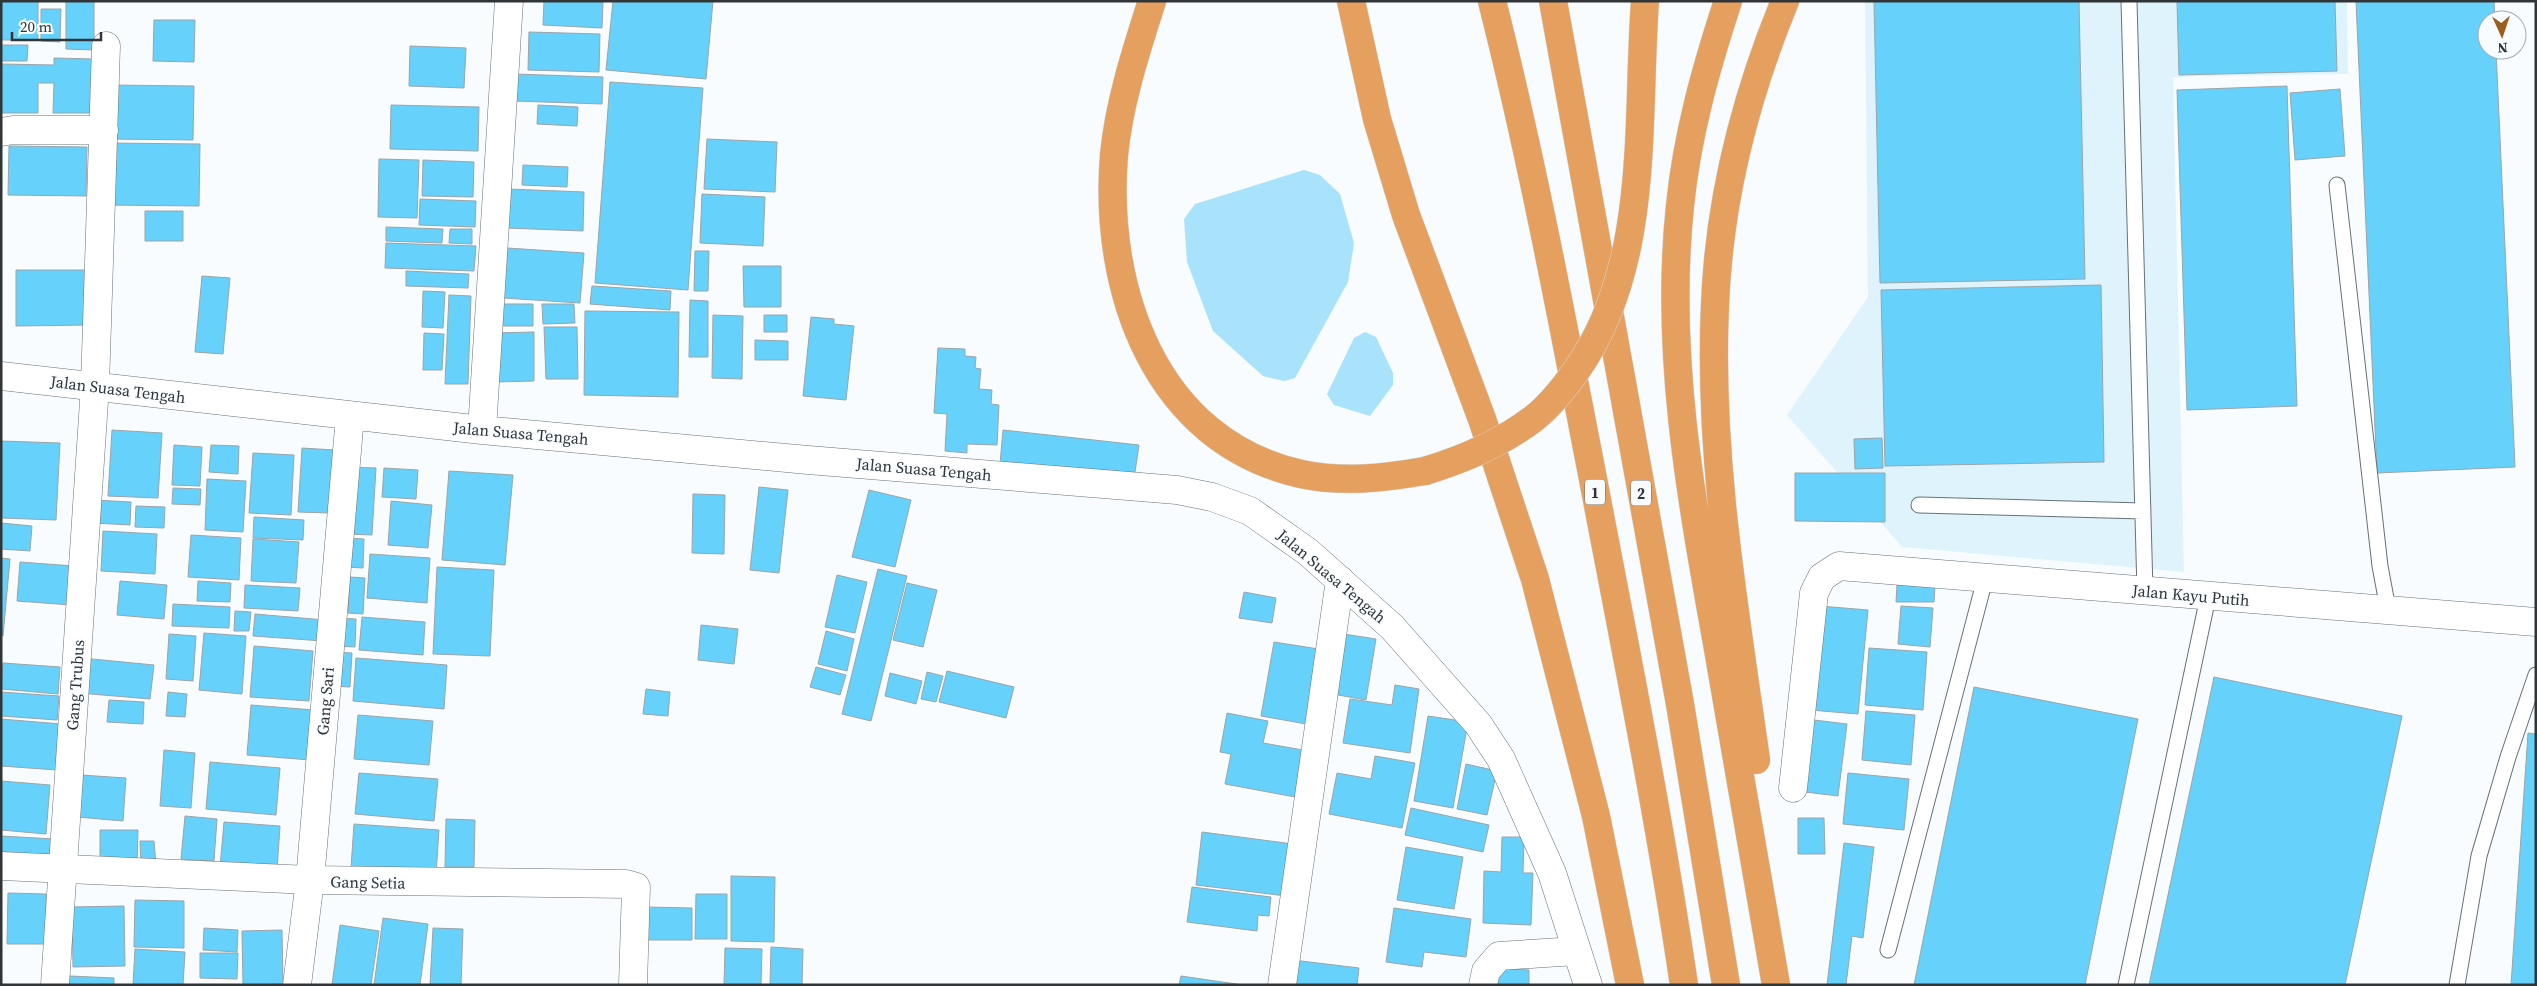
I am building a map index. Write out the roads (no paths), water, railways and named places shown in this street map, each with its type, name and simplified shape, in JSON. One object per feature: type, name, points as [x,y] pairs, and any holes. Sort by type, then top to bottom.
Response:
[{"type":"highway","points":[[1152,1],[1135,55],[1114,154],[1113,214],[1120,276],[1135,325],[1157,370],[1188,410],[1224,441],[1262,462],[1302,474],[1342,479],[1384,478],[1425,471],[1465,459],[1500,441],[1535,418],[1563,389],[1588,354],[1607,318],[1622,270],[1630,228],[1636,181],[1645,1]]},
{"type":"highway","points":[[1351,1],[1377,119],[1406,215],[1482,419],[1535,579],[1596,816],[1630,985]]},
{"type":"highway","name":"1","points":[[1492,1],[1518,105],[1552,267],[1621,626],[1684,985]]},
{"type":"highway","name":"2","points":[[1553,1],[1680,704],[1726,985]]},
{"type":"highway","points":[[1728,1],[1705,73],[1689,142],[1680,206],[1674,320],[1678,383],[1699,542],[1776,985]]},
{"type":"highway","points":[[1785,1],[1755,79],[1733,166],[1718,260],[1714,354],[1716,422],[1727,548],[1787,985]]},
{"type":"street","points":[[482,430],[509,1]]},
{"type":"street","name":"Gang Trubus","points":[[55,985],[95,386],[106,46]]},
{"type":"street","points":[[1,132],[13,130],[104,130]]},
{"type":"street","name":"Jalan Suasa Tengah","points":[[1,376],[482,430],[1177,490],[1212,497],[1250,511],[1308,552],[1392,627],[1491,741],[1523,804],[1552,873],[1588,985]]},
{"type":"street","name":"Gang Sari","points":[[297,985],[310,880],[350,416]]},
{"type":"street","name":"Jalan Kayu Putih","points":[[1793,788],[1814,593],[1822,577],[1828,572],[1847,565],[1985,579],[2536,622]]},
{"type":"street","points":[[1282,985],[1340,580]]},
{"type":"street","name":"Gang Setia","points":[[1,866],[310,880],[612,882],[636,887],[633,985]]},
{"type":"street","points":[[1483,985],[1486,971],[1499,956],[1576,951]]},
{"type":"lane","points":[[2129,1],[2145,591]]},
{"type":"lane","points":[[2336,186],[2380,566],[2388,609]]},
{"type":"lane","points":[[1919,505],[2144,511]]},
{"type":"lane","points":[[1888,950],[1985,579]]},
{"type":"lane","points":[[2126,985],[2208,597]]},
{"type":"lane","points":[[2457,985],[2480,856],[2508,757],[2536,675]]},
{"type":"water","points":[[1304,170],[1320,175],[1340,194],[1354,243],[1348,282],[1295,378],[1284,381],[1263,376],[1213,331],[1187,262],[1184,219],[1195,204]]},
{"type":"water","points":[[1365,332],[1376,337],[1393,373],[1393,385],[1370,416],[1334,405],[1327,394],[1354,338]]}]
